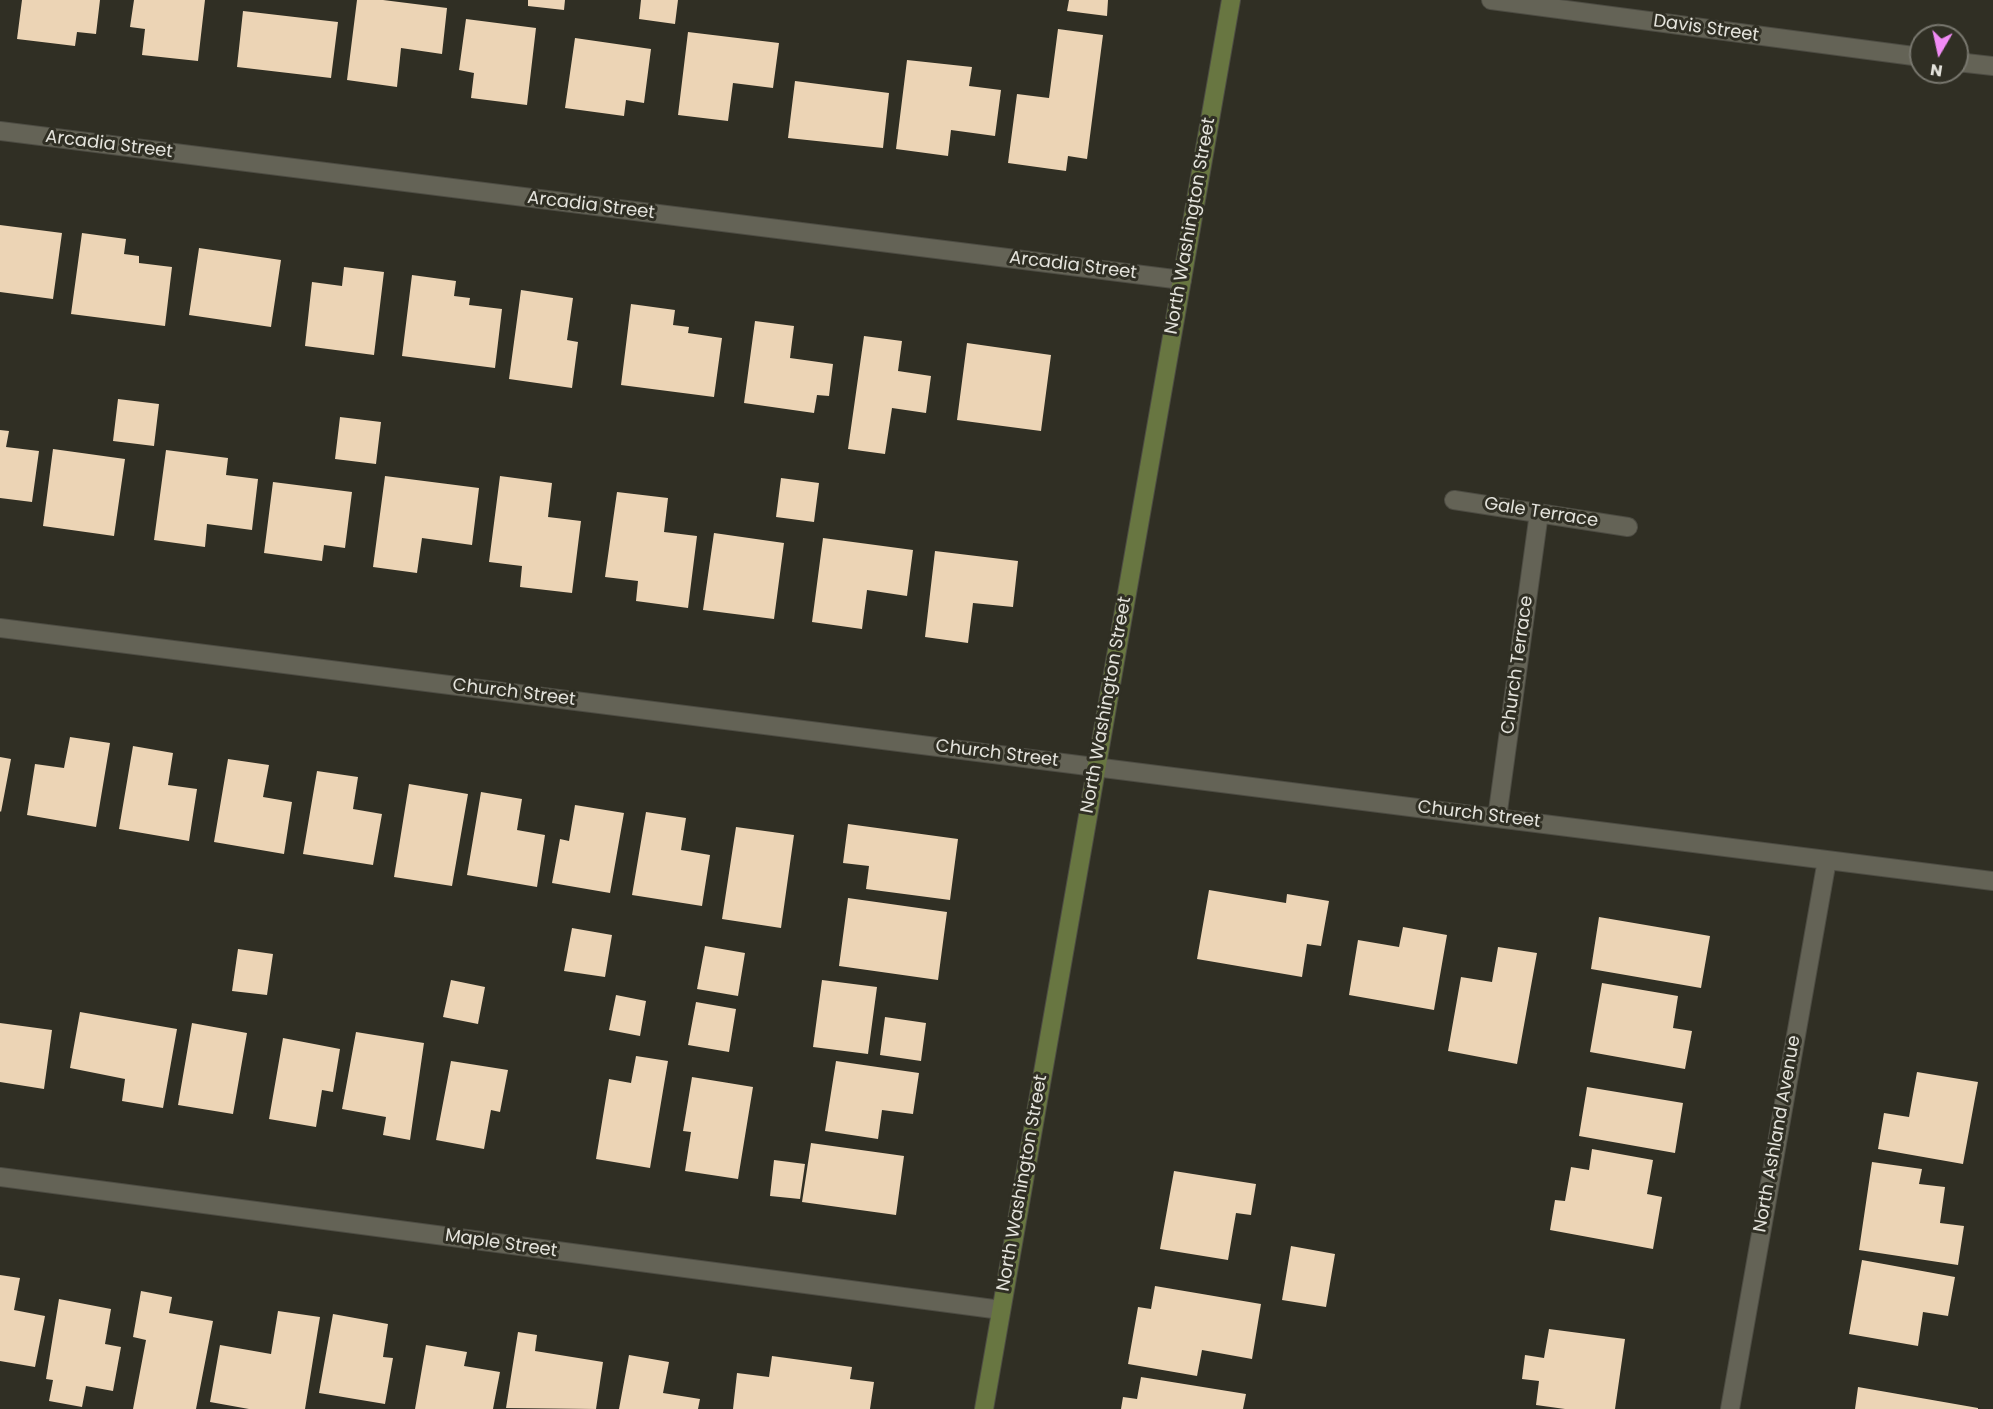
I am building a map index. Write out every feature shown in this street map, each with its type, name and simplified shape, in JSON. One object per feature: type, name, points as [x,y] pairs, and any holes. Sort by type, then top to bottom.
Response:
[{"type":"street","name":"North Washington Street","points":[[984,1409],[1231,0]]},
{"type":"street","name":"Davis Street","points":[[1491,0],[1909,55]]},
{"type":"street","points":[[1969,63],[1993,66]]},
{"type":"street","name":"Arcadia Street","points":[[0,131],[1182,280]]},
{"type":"street","name":"Gale Terrace","points":[[1454,500],[1628,527]]},
{"type":"street","name":"Church Terrace","points":[[1497,818],[1539,513]]},
{"type":"street","name":"Church Street","points":[[0,628],[1993,881]]},
{"type":"street","name":"North Ashland Avenue","points":[[1730,1409],[1827,860]]},
{"type":"street","name":"Maple Street","points":[[0,1177],[1001,1310]]},
{"type":"building","points":[[22,0],[100,0],[96,34],[77,32],[75,46],[17,39]]},
{"type":"building","points":[[134,0],[205,0],[198,61],[142,55],[145,29],[130,27]]},
{"type":"building","points":[[357,0],[383,0],[447,8],[442,54],[401,48],[397,87],[347,80]]},
{"type":"building","points":[[528,0],[565,0],[564,10],[528,6]]},
{"type":"building","points":[[641,0],[678,0],[675,24],[639,19]]},
{"type":"building","points":[[1069,0],[1108,0],[1107,16],[1067,11]]},
{"type":"building","points":[[243,11],[338,22],[331,78],[237,67]]},
{"type":"building","points":[[466,19],[536,28],[527,105],[471,98],[474,73],[459,70]]},
{"type":"building","points":[[1058,29],[1103,35],[1087,159],[1068,156],[1066,171],[1008,163],[1017,94],[1049,98]]},
{"type":"building","points":[[688,32],[779,43],[773,88],[733,83],[728,121],[678,115]]},
{"type":"building","points":[[575,38],[651,49],[644,103],[626,100],[624,116],[565,108]]},
{"type":"building","points":[[907,60],[972,67],[969,86],[1001,90],[995,136],[951,130],[948,156],[896,149]]},
{"type":"building","points":[[795,81],[889,93],[883,148],[788,138]]},
{"type":"building","points":[[0,225],[62,233],[53,299],[0,292]]},
{"type":"building","points":[[82,233],[126,239],[124,254],[139,256],[139,263],[172,267],[165,326],[71,314]]},
{"type":"building","points":[[199,248],[281,260],[271,327],[189,315]]},
{"type":"building","points":[[344,267],[384,272],[374,355],[305,346],[312,282],[342,286]]},
{"type":"building","points":[[412,275],[456,281],[454,296],[470,298],[469,305],[502,309],[495,368],[402,356]]},
{"type":"building","points":[[521,290],[573,298],[567,340],[578,342],[572,388],[509,379]]},
{"type":"building","points":[[631,304],[675,310],[673,325],[689,327],[688,333],[722,338],[714,397],[621,385]]},
{"type":"building","points":[[755,321],[794,326],[790,358],[833,364],[829,396],[817,395],[814,413],[744,403]]},
{"type":"building","points":[[864,336],[902,341],[898,371],[931,376],[926,413],[892,408],[885,454],[848,449]]},
{"type":"building","points":[[967,343],[1051,355],[1041,431],[957,420]]},
{"type":"building","points":[[118,399],[159,404],[154,446],[113,441]]},
{"type":"building","points":[[340,417],[381,422],[376,464],[335,459]]},
{"type":"building","points":[[0,430],[9,431],[6,447],[39,451],[32,502],[0,498]]},
{"type":"building","points":[[53,449],[125,459],[114,536],[43,526]]},
{"type":"building","points":[[166,450],[228,458],[226,475],[258,479],[252,530],[207,524],[205,547],[154,540]]},
{"type":"building","points":[[385,476],[479,488],[472,545],[422,538],[417,573],[373,567]]},
{"type":"building","points":[[500,476],[552,483],[548,517],[581,521],[572,593],[520,587],[522,566],[489,562]]},
{"type":"building","points":[[781,478],[819,483],[814,522],[776,517]]},
{"type":"building","points":[[273,482],[352,492],[345,548],[324,545],[322,561],[264,553]]},
{"type":"building","points":[[617,492],[668,498],[664,532],[697,536],[688,608],[636,601],[638,581],[605,577]]},
{"type":"building","points":[[714,533],[784,543],[774,619],[703,610]]},
{"type":"building","points":[[823,538],[913,550],[907,596],[867,590],[862,629],[812,622]]},
{"type":"building","points":[[935,551],[1018,561],[1013,607],[973,603],[968,643],[925,637]]},
{"type":"building","points":[[70,737],[110,743],[96,827],[27,815],[35,764],[64,768]]},
{"type":"building","points":[[133,746],[173,753],[168,785],[197,789],[189,841],[119,829]]},
{"type":"building","points":[[0,757],[11,759],[1,812],[0,811]]},
{"type":"building","points":[[228,759],[269,765],[263,797],[292,802],[284,854],[214,842]]},
{"type":"building","points":[[317,771],[358,777],[353,809],[382,814],[373,865],[303,854]]},
{"type":"building","points":[[409,784],[468,794],[452,886],[394,877]]},
{"type":"building","points":[[481,792],[522,799],[517,830],[545,835],[537,887],[467,875]]},
{"type":"building","points":[[575,805],[624,813],[610,893],[552,883],[560,839],[569,841]]},
{"type":"building","points":[[646,812],[686,818],[681,850],[710,855],[702,906],[632,895]]},
{"type":"building","points":[[848,824],[958,839],[950,900],[866,889],[869,866],[843,863]]},
{"type":"building","points":[[736,827],[794,835],[781,928],[722,919]]},
{"type":"building","points":[[1209,890],[1286,903],[1287,894],[1329,901],[1321,946],[1307,944],[1302,977],[1197,959]]},
{"type":"building","points":[[848,898],[947,912],[938,980],[839,966]]},
{"type":"building","points":[[1599,917],[1710,936],[1701,988],[1591,969]]},
{"type":"building","points":[[1403,927],[1447,935],[1434,1010],[1349,995],[1358,940],[1399,947]]},
{"type":"building","points":[[572,928],[612,935],[605,977],[564,971]]},
{"type":"building","points":[[705,946],[745,953],[738,996],[697,989]]},
{"type":"building","points":[[1498,947],[1537,953],[1517,1064],[1448,1051],[1461,977],[1492,982]]},
{"type":"building","points":[[238,949],[273,954],[267,995],[232,991]]},
{"type":"building","points":[[451,980],[485,987],[478,1024],[443,1017]]},
{"type":"building","points":[[822,980],[877,987],[868,1054],[813,1047]]},
{"type":"building","points":[[1602,983],[1678,996],[1673,1028],[1692,1031],[1685,1069],[1590,1052]]},
{"type":"building","points":[[616,995],[646,1001],[640,1036],[609,1030]]},
{"type":"building","points":[[696,1002],[736,1009],[729,1052],[688,1045]]},
{"type":"building","points":[[80,1012],[177,1029],[163,1108],[122,1101],[125,1079],[70,1068]]},
{"type":"building","points":[[885,1017],[926,1023],[921,1061],[880,1055]]},
{"type":"building","points":[[0,1023],[52,1030],[44,1089],[0,1082]]},
{"type":"building","points":[[192,1023],[247,1033],[233,1114],[178,1105]]},
{"type":"building","points":[[356,1032],[424,1043],[410,1140],[383,1135],[386,1117],[342,1109]]},
{"type":"building","points":[[283,1038],[340,1049],[333,1092],[322,1090],[316,1127],[269,1119]]},
{"type":"building","points":[[636,1056],[668,1061],[650,1168],[596,1159],[609,1079],[631,1083]]},
{"type":"building","points":[[451,1061],[508,1070],[500,1112],[491,1110],[484,1149],[436,1140]]},
{"type":"building","points":[[836,1061],[919,1073],[913,1114],[882,1110],[878,1139],[825,1131]]},
{"type":"building","points":[[1917,1072],[1978,1082],[1963,1164],[1878,1149],[1884,1113],[1909,1117]]},
{"type":"building","points":[[692,1077],[753,1087],[738,1179],[685,1171],[691,1132],[683,1131]]},
{"type":"building","points":[[1587,1087],[1683,1103],[1675,1153],[1579,1136]]},
{"type":"building","points":[[811,1143],[904,1156],[896,1215],[802,1202]]},
{"type":"building","points":[[1592,1149],[1653,1160],[1647,1194],[1662,1197],[1653,1249],[1550,1230],[1555,1200],[1565,1201],[1571,1167],[1589,1170]]},
{"type":"building","points":[[774,1160],[805,1164],[800,1199],[770,1196]]},
{"type":"building","points":[[1872,1162],[1922,1169],[1919,1184],[1945,1187],[1940,1223],[1964,1226],[1958,1265],[1859,1250]]},
{"type":"building","points":[[1174,1171],[1256,1184],[1251,1215],[1236,1213],[1228,1260],[1160,1249]]},
{"type":"building","points":[[1291,1246],[1335,1254],[1326,1307],[1282,1300]]},
{"type":"building","points":[[1862,1260],[1955,1277],[1948,1316],[1923,1312],[1918,1346],[1849,1334]]},
{"type":"building","points":[[0,1275],[20,1278],[14,1310],[45,1316],[35,1367],[0,1361]]},
{"type":"building","points":[[1155,1286],[1261,1304],[1252,1359],[1202,1350],[1197,1376],[1128,1364],[1138,1307],[1151,1309]]},
{"type":"building","points":[[141,1291],[172,1297],[169,1313],[213,1321],[196,1409],[133,1409],[146,1340],[133,1337]]},
{"type":"building","points":[[59,1299],[111,1309],[105,1344],[121,1347],[113,1391],[86,1386],[82,1407],[49,1401],[53,1380],[46,1379]]},
{"type":"building","points":[[278,1311],[320,1317],[305,1409],[249,1409],[210,1402],[220,1345],[271,1354]]},
{"type":"building","points":[[333,1314],[388,1324],[383,1357],[393,1358],[385,1404],[319,1393]]},
{"type":"building","points":[[1549,1329],[1625,1339],[1615,1409],[1565,1409],[1536,1405],[1539,1381],[1522,1379],[1525,1355],[1544,1358]]},
{"type":"building","points":[[518,1332],[537,1335],[535,1351],[603,1362],[596,1409],[506,1408]]},
{"type":"building","points":[[426,1345],[467,1352],[464,1366],[500,1372],[493,1409],[415,1409]]},
{"type":"building","points":[[629,1355],[669,1362],[663,1393],[700,1399],[698,1409],[619,1409]]},
{"type":"building","points":[[772,1356],[852,1367],[850,1379],[874,1382],[870,1409],[733,1409],[737,1373],[769,1377]]},
{"type":"building","points":[[1141,1377],[1246,1394],[1243,1409],[1121,1409],[1123,1397],[1137,1399]]},
{"type":"building","points":[[1858,1387],[1978,1408],[1978,1409],[1855,1409]]}]
